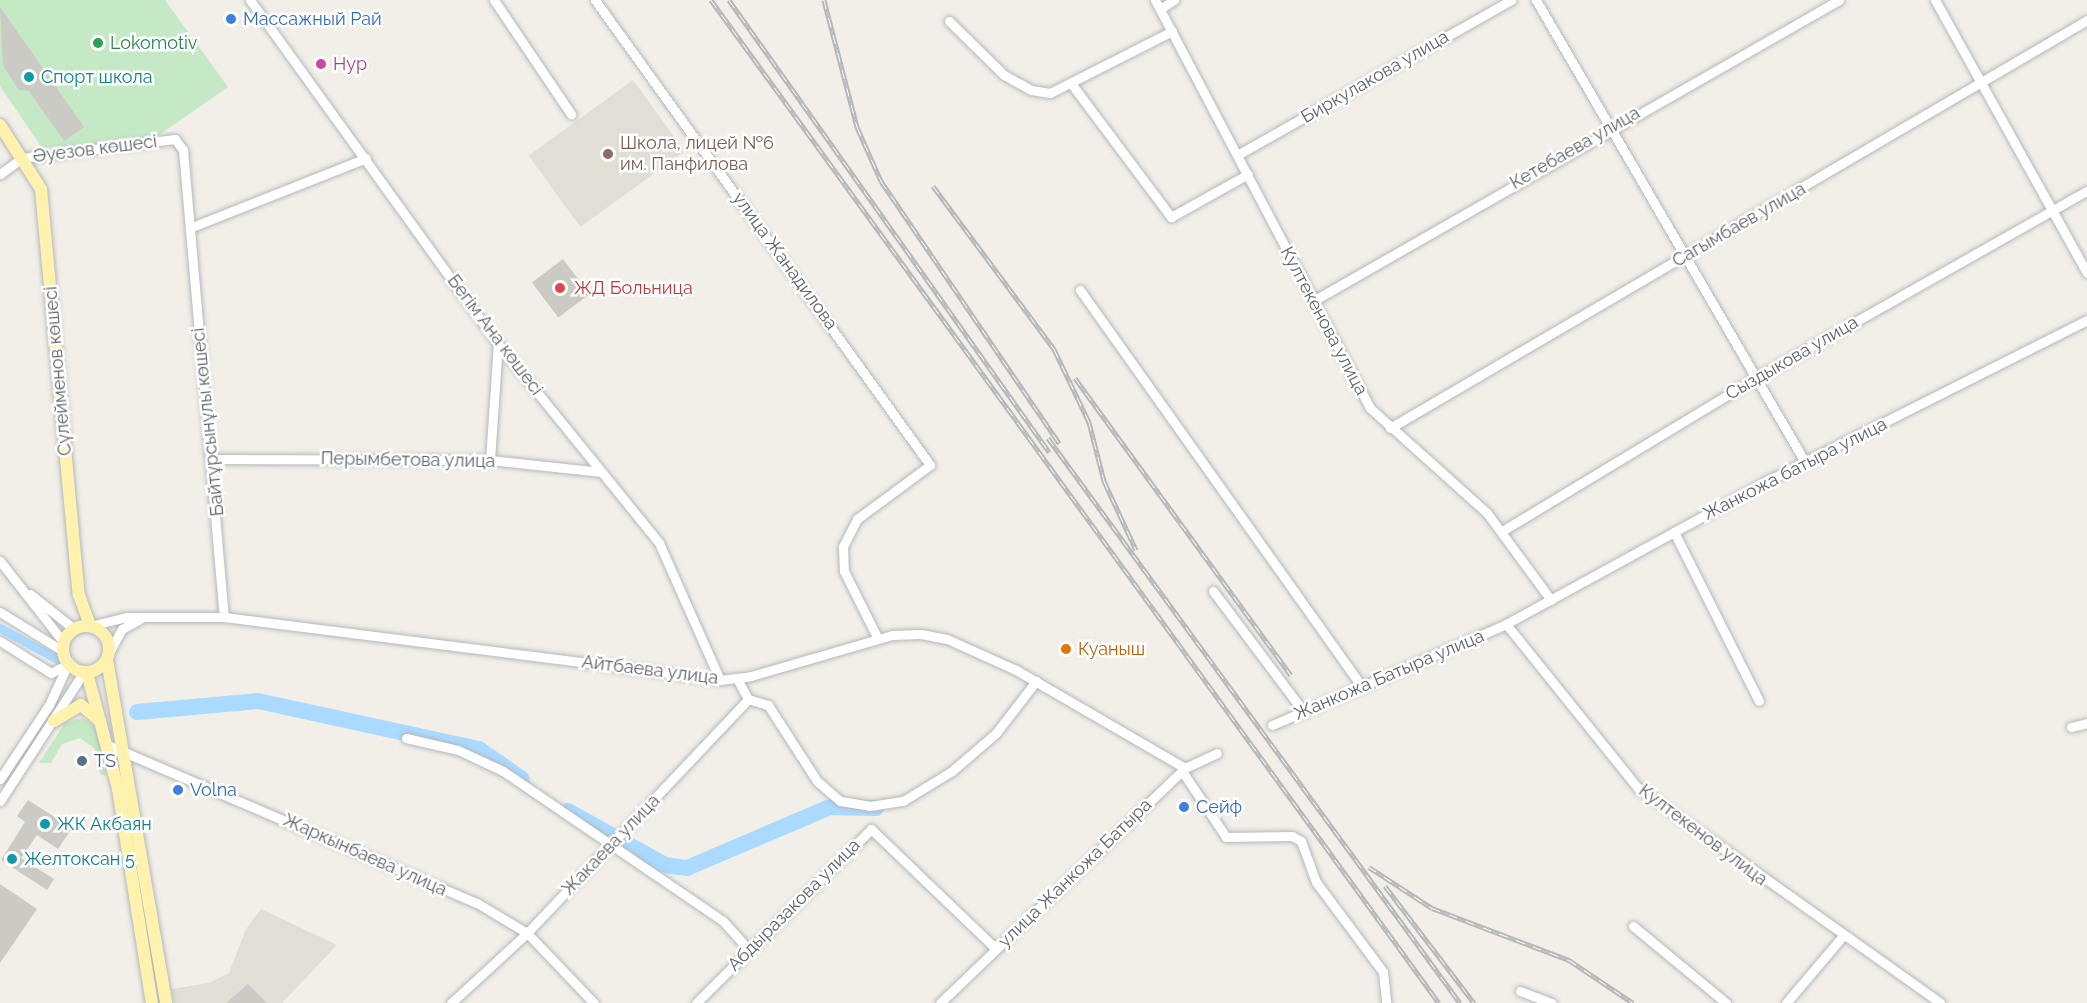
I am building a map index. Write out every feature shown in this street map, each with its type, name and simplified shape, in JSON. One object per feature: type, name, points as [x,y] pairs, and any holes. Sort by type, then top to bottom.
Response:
[{"type":"main road","name":"Сүлейменов көшесі","points":[[0,125],[41,189],[78,595],[90,626]]},
{"type":"main road","points":[[152,1003],[106,730],[85,673],[68,664],[63,647],[74,629],[90,626],[103,633],[108,656],[166,1003]]},
{"type":"main road","points":[[85,673],[108,656]]},
{"type":"main road","points":[[54,721],[81,705],[92,709],[106,730]]},
{"type":"street","name":"Бегім Ана көшесі","points":[[250,0],[498,344],[659,543],[720,680]]},
{"type":"street","points":[[494,0],[571,114]]},
{"type":"street","name":"улица Жанадилова","points":[[595,0],[930,465],[858,519],[843,546],[844,571],[878,639]]},
{"type":"street","points":[[1157,4],[1174,0]]},
{"type":"street","name":"Биркулакова улица","points":[[1239,154],[1511,0]]},
{"type":"street","points":[[1536,0],[1805,462]]},
{"type":"street","name":"Кетебаева улица","points":[[1313,301],[1610,128],[1839,0]]},
{"type":"street","points":[[1935,0],[2087,273]]},
{"type":"street","name":"Култекенова улица","points":[[1157,4],[1239,154],[1370,408],[1502,531],[1551,600]]},
{"type":"street","name":"Сагымбаев улица","points":[[1390,428],[1982,85],[2087,20]]},
{"type":"street","points":[[949,21],[1004,75],[1030,90],[1050,93],[1073,86],[1172,31]]},
{"type":"street","points":[[1073,86],[1171,217],[1248,174]]},
{"type":"street","name":"Әуезов көшесі","points":[[0,174],[22,158],[175,139],[183,150],[192,227]]},
{"type":"street","points":[[192,227],[366,158]]},
{"type":"street","name":"Сыздыкова улица","points":[[1502,531],[1756,378],[2087,191]]},
{"type":"street","name":"Байтұрсынұлы көшесі","points":[[192,227],[214,459],[224,617]]},
{"type":"street","points":[[1080,290],[1361,686]]},
{"type":"street","name":"Жанкожа батыра улица","points":[[1506,624],[1805,462],[2087,320]]},
{"type":"street","points":[[490,460],[498,344]]},
{"type":"street","name":"Перымбетова улица","points":[[214,459],[490,460],[601,472]]},
{"type":"street","points":[[1674,532],[1760,701]]},
{"type":"street","points":[[0,561],[63,647]]},
{"type":"street","points":[[16,583],[74,629]]},
{"type":"street","points":[[1213,591],[1304,712]]},
{"type":"street","points":[[0,612],[63,647]]},
{"type":"street","points":[[108,656],[122,629],[150,616]]},
{"type":"street","name":"Айтбаева улица","points":[[90,626],[150,616],[224,617],[720,680],[737,678],[903,634],[947,639],[1036,681],[1183,769]]},
{"type":"street","name":"Жанкожа Батыра улица","points":[[1272,725],[1506,624]]},
{"type":"street","name":"Култекенов улица","points":[[1506,624],[1638,788],[1842,937],[1940,1003]]},
{"type":"street","points":[[0,641],[51,673],[68,664]]},
{"type":"street","points":[[0,779],[49,705],[68,664]]},
{"type":"street","points":[[0,801],[85,673]]},
{"type":"street","points":[[737,678],[748,699],[768,705],[817,781],[840,801],[870,806],[903,801],[952,771],[996,733],[1036,681]]},
{"type":"street","name":"Жакаева улица","points":[[451,1003],[527,933],[748,699]]},
{"type":"street","points":[[2071,727],[2087,723]]},
{"type":"street","points":[[406,738],[458,750],[503,771],[613,843],[723,921],[749,950]]},
{"type":"street","name":"Жаркынбаева улица","points":[[110,746],[477,903],[527,933],[594,1003]]},
{"type":"street","name":"улица Жанкожа Батыра","points":[[940,1003],[1183,769],[1218,753]]},
{"type":"street","points":[[1183,769],[1226,837],[1292,836],[1301,841],[1316,882],[1383,972],[1386,1003]]},
{"type":"street","name":"Абдыразакова улица","points":[[696,1003],[871,829],[996,949]]},
{"type":"street","points":[[1633,926],[1726,1003]]},
{"type":"street","points":[[1786,1003],[1842,937]]},
{"type":"street","points":[[1520,991],[1551,1003]]},
{"type":"shaded area","name":"Школа, лицей №6 им. Панфилова","points":[[633,80],[685,151],[580,227],[529,156]]},
{"type":"shaded area","points":[[261,909],[337,945],[282,1003],[174,1003],[172,989],[209,983],[229,973],[246,929]]},
{"type":"green space","name":"Lokomotiv","points":[[0,0],[165,0],[228,87],[152,140],[42,148],[0,86]]},
{"type":"green space","points":[[82,718],[96,727],[106,776],[100,774],[95,749],[80,738],[62,744],[51,763],[39,763],[65,723]]},
{"type":"building","name":"Спорт школа","points":[[0,7],[84,127],[64,141],[29,91],[19,90],[3,66]]},
{"type":"building","name":"ЖД Больница","points":[[563,259],[589,294],[558,318],[532,282]]},
{"type":"building","points":[[28,800],[72,828],[58,849],[37,835],[21,858],[54,879],[47,890],[1,860],[25,822],[17,816]]},
{"type":"building","points":[[0,884],[37,909],[0,963]]},
{"type":"building","points":[[248,984],[267,1003],[226,1003]]},
{"type":"waterway","points":[[0,628],[57,659]]},
{"type":"waterway","points":[[137,712],[258,701],[479,749],[522,779]]},
{"type":"waterway","points":[[568,811],[665,865],[687,868],[830,807],[876,808]]},
{"type":"railway","points":[[711,0],[1439,1003]]},
{"type":"railway","points":[[729,0],[1049,452]]},
{"type":"railway","points":[[824,0],[857,127],[881,181],[1059,443]]},
{"type":"railway","points":[[933,186],[1054,349],[1089,422],[1104,481],[1136,550]]},
{"type":"railway","points":[[1075,378],[1291,675]]},
{"type":"railway","points":[[1048,438],[1460,1003]]},
{"type":"railway","points":[[1369,867],[1432,908],[1569,960],[1633,1003]]},
{"type":"railway","points":[[1385,886],[1474,1003]]},
{"type":"place","name":"Массажный Рай","points":[[231,19]]},
{"type":"place","name":"Lokomotiv","points":[[98,43]]},
{"type":"place","name":"Нур","points":[[321,64]]},
{"type":"place","name":"Спорт школа","points":[[29,77]]},
{"type":"place","name":"Школа, лицей №6 им. Панфилова","points":[[608,154]]},
{"type":"place","name":"ЖД Больница","points":[[560,288]]},
{"type":"place","name":"Куаныш","points":[[1066,649]]},
{"type":"place","name":"TS","points":[[82,761]]},
{"type":"place","name":"Volna","points":[[178,790]]},
{"type":"place","name":"Сейф","points":[[1184,807]]},
{"type":"place","name":"ЖК Акбаян","points":[[45,824]]},
{"type":"place","name":"Желтоксан 5","points":[[12,859]]}]
